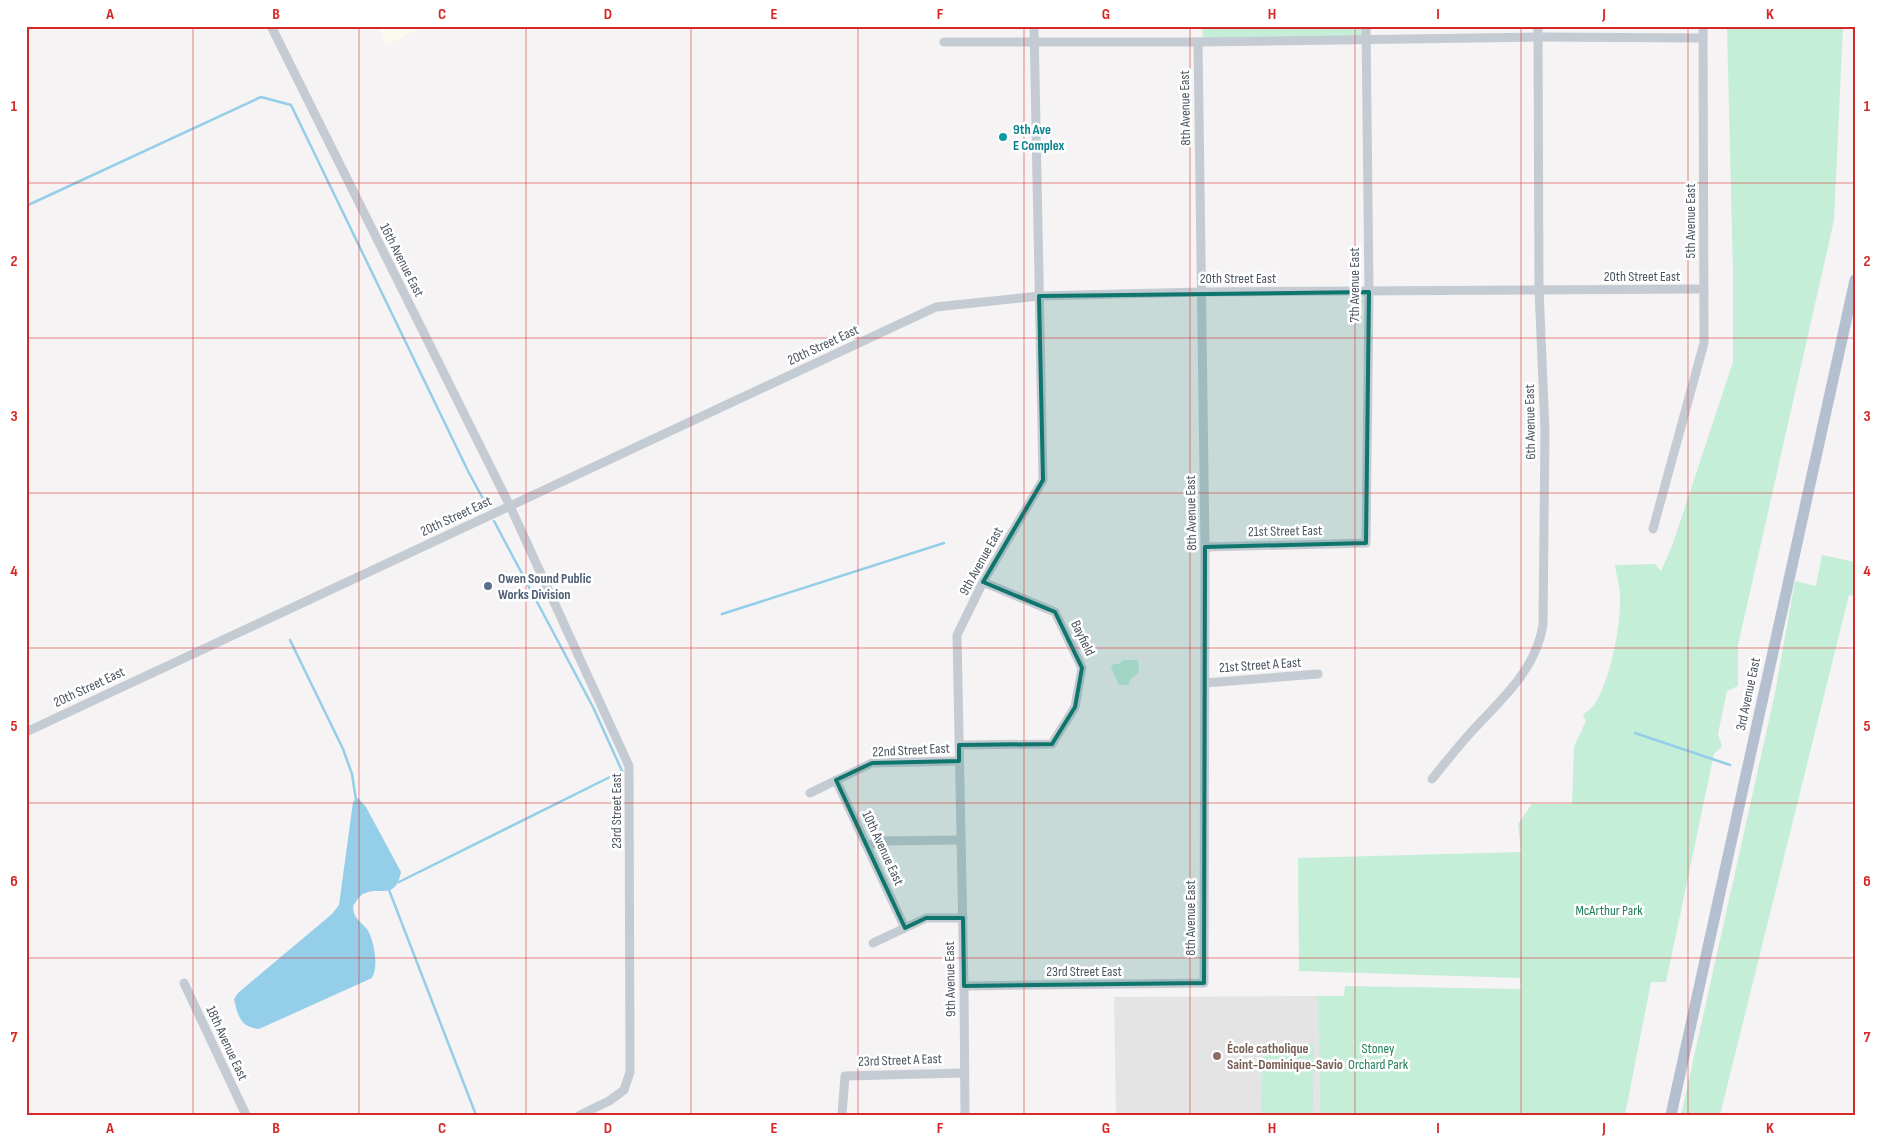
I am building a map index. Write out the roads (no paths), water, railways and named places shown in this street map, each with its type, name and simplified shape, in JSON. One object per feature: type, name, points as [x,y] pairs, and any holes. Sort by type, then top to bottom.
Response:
[{"type":"main road","name":"3rd Avenue East","points":[[1671,1115],[1855,280]]},
{"type":"street","name":"16th Avenue East","points":[[271,26],[510,506]]},
{"type":"street","name":"9th Avenue East","points":[[965,1115],[957,635],[983,582],[1043,480],[1034,26]]},
{"type":"street","name":"7th Avenue East","points":[[1366,26],[1369,292],[1366,543]]},
{"type":"street","name":"6th Avenue East","points":[[1432,779],[1514,686],[1532,659],[1541,635],[1544,615],[1546,430],[1539,290],[1538,26]]},
{"type":"street","name":"5th Avenue East","points":[[1653,529],[1704,343],[1703,26]]},
{"type":"street","points":[[944,42],[1198,42],[1538,37],[1703,38]]},
{"type":"street","name":"8th Avenue East","points":[[1198,42],[1206,546],[1204,983]]},
{"type":"street","name":"20th Street East","points":[[26,732],[936,307],[1039,296],[1202,292],[1704,289]]},
{"type":"street","name":"23rd Street East","points":[[510,506],[629,766],[630,1072],[624,1090],[609,1101],[580,1115]]},
{"type":"street","name":"21st Street East","points":[[1206,546],[1366,543]]},
{"type":"street","name":"Bayfield","points":[[959,744],[1052,744],[1075,707],[1082,668],[1055,612],[983,582]]},
{"type":"street","name":"21st Street A East","points":[[1205,683],[1318,674]]},
{"type":"street","name":"22nd Street East","points":[[810,793],[872,763],[959,761]]},
{"type":"street","name":"10th Avenue East","points":[[836,780],[905,928]]},
{"type":"street","points":[[867,846],[880,841],[961,840]]},
{"type":"street","points":[[873,944],[926,918],[963,918]]},
{"type":"street","name":"18th Avenue East","points":[[184,983],[246,1115]]},
{"type":"street","name":"23rd Street East","points":[[964,986],[1204,983]]},
{"type":"street","name":"23rd Street A East","points":[[842,1115],[845,1076],[964,1073]]},
{"type":"water","points":[[358,798],[366,807],[401,872],[395,887],[391,890],[363,894],[353,906],[359,921],[370,934],[374,946],[375,967],[372,978],[259,1029],[248,1026],[241,1020],[237,1011],[234,999],[238,993],[332,914],[339,905],[353,802]]},
{"type":"waterway","points":[[26,206],[261,97],[291,105],[468,471],[488,508]]},
{"type":"waterway","points":[[399,882],[622,771],[593,707],[494,521]]},
{"type":"waterway","points":[[722,614],[944,543]]},
{"type":"waterway","points":[[290,640],[343,749],[352,774],[356,800]]},
{"type":"waterway","points":[[1635,733],[1730,765]]},
{"type":"waterway","points":[[389,890],[476,1115]]},
{"type":"place","name":"9th Ave E Complex","points":[[1003,137]]},
{"type":"place","name":"Owen Sound Public Works Division","points":[[488,586]]},
{"type":"place","name":"École catholique Saint-Dominique-Savio","points":[[1217,1056]]},
{"type":"park label","name":"McArthur Park","points":[[1609,910]]},
{"type":"park label","name":"Stoney Orchard Park","points":[[1378,1056]]}]
